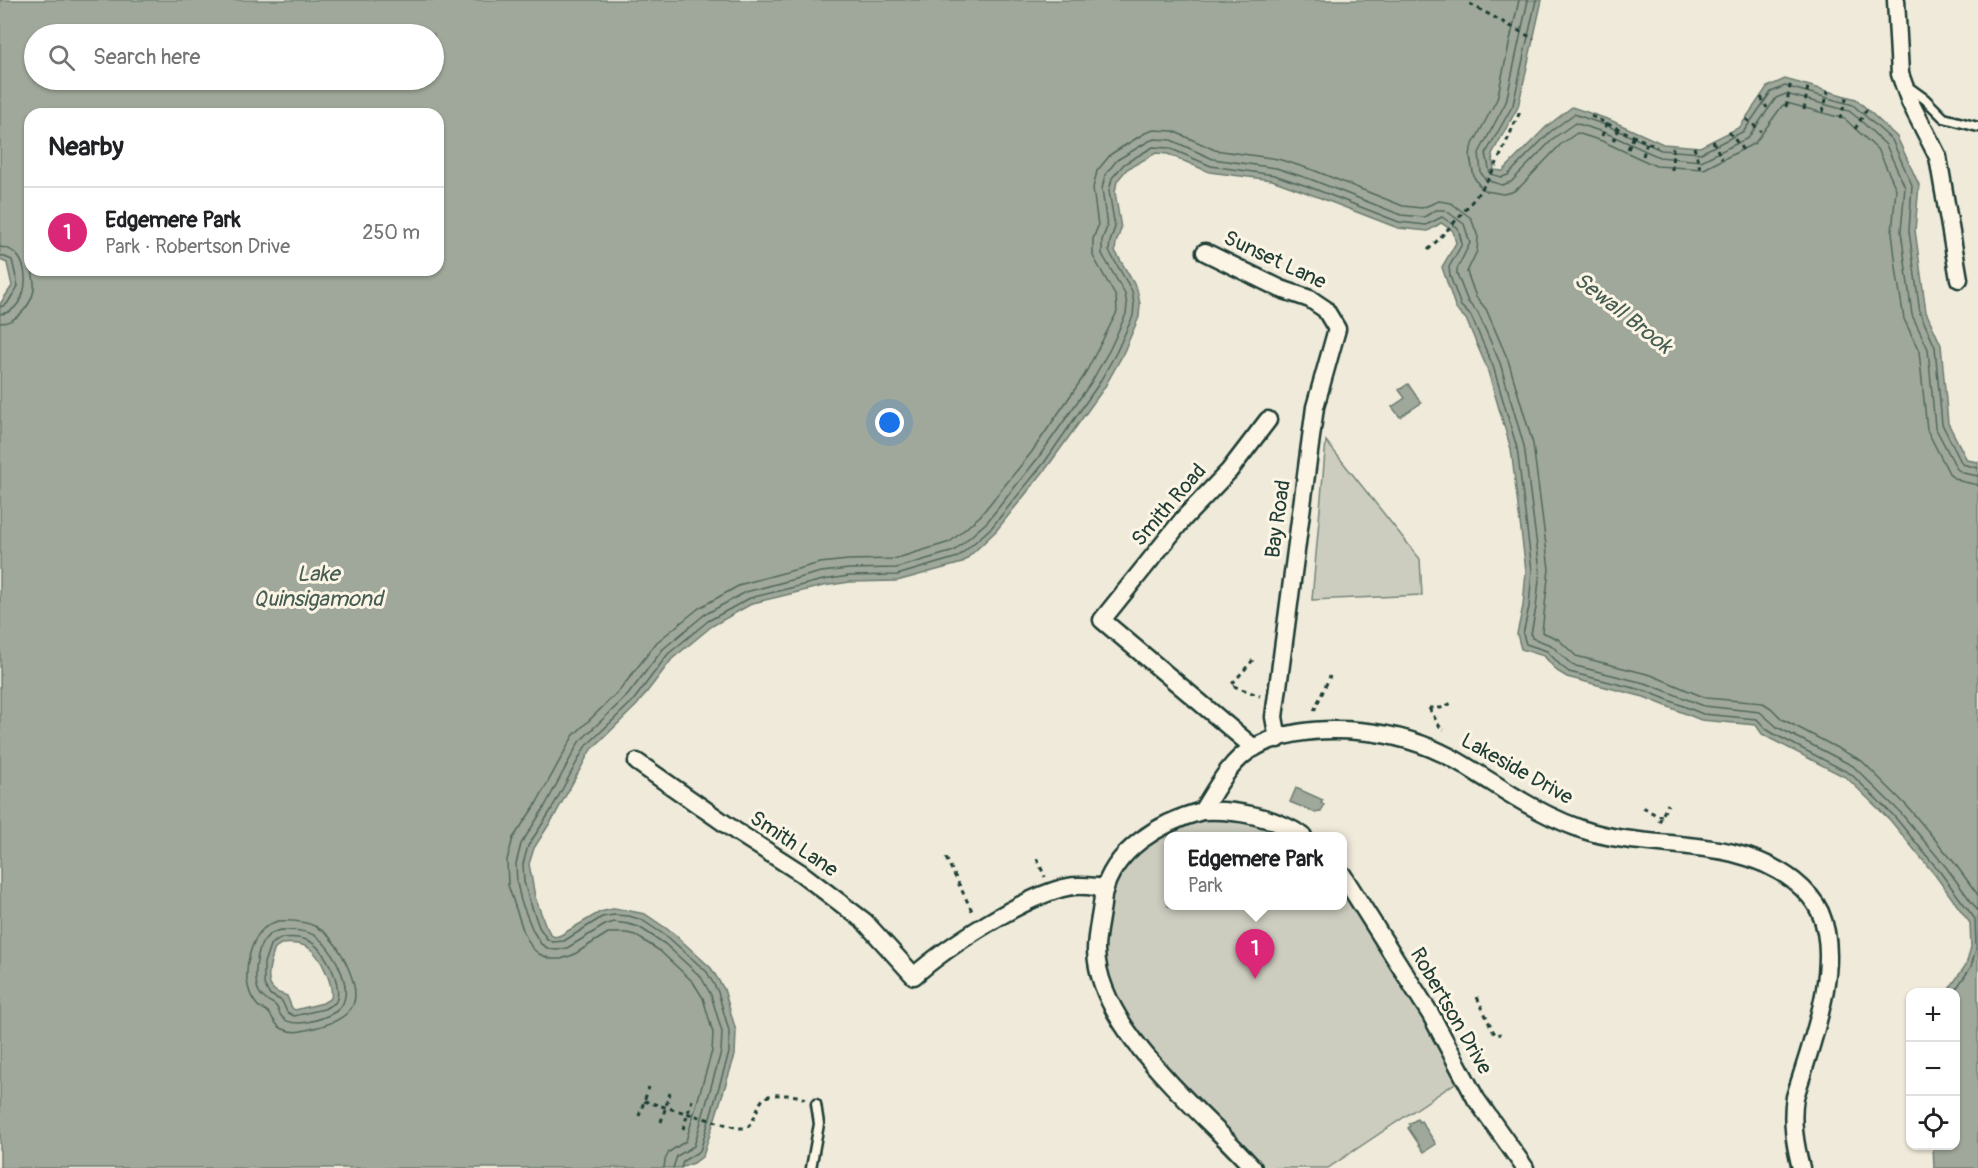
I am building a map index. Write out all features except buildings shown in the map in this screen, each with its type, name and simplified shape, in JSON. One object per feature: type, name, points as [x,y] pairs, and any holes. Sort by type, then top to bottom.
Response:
[{"type":"street","points":[[1896,0],[1902,82],[1938,157],[1959,279]]},
{"type":"street","name":"Sunset Lane","points":[[1205,252],[1281,289],[1310,299],[1325,309]]},
{"type":"street","name":"Bay Road","points":[[1278,739],[1274,717],[1315,407],[1337,329],[1325,309]]},
{"type":"street","name":"Smith Road","points":[[1254,748],[1102,620],[1184,518],[1229,471],[1268,420]]},
{"type":"street","name":"Lakeside Drive","points":[[1254,748],[1278,739],[1333,730],[1361,731],[1398,738],[1442,753],[1518,799],[1581,829],[1634,840],[1726,850],[1766,863],[1784,873],[1810,896],[1820,910],[1825,926],[1828,956],[1823,996],[1795,1097],[1793,1130],[1801,1168]]},
{"type":"street","points":[[1202,811],[1230,770],[1254,748]]},
{"type":"street","name":"Smith Lane","points":[[637,762],[736,832],[801,873],[864,921],[914,976],[929,963],[981,929]]},
{"type":"street","points":[[1253,1168],[1152,1062],[1116,1012],[1102,981],[1096,949],[1105,888],[1115,867],[1131,849],[1150,834],[1184,816],[1202,811],[1231,812],[1262,818],[1296,832]]},
{"type":"street","name":"Robertson Drive","points":[[1347,881],[1442,1034],[1476,1099],[1525,1168]]},
{"type":"street","points":[[981,929],[1024,904],[1055,890],[1071,886],[1105,888]]},
{"type":"lane","points":[[1902,82],[1925,99],[1944,118],[1978,127]]},
{"type":"lane","points":[[811,1168],[819,1124],[816,1104]]},
{"type":"path","points":[[1470,4],[1534,39]]},
{"type":"path","points":[[1786,107],[1791,81]]},
{"type":"path","points":[[1804,110],[1808,86]]},
{"type":"path","points":[[1823,112],[1828,91]]},
{"type":"path","points":[[1840,119],[1847,96]]},
{"type":"path","points":[[1761,97],[1767,108]]},
{"type":"path","points":[[1854,129],[1867,109]]},
{"type":"path","points":[[1428,250],[1449,229],[1484,186],[1520,112]]},
{"type":"path","points":[[1592,116],[1656,145]]},
{"type":"path","points":[[1746,118],[1761,131]]},
{"type":"path","points":[[1602,136],[1607,121]]},
{"type":"path","points":[[1613,141],[1620,127]]},
{"type":"path","points":[[1729,132],[1743,150]]},
{"type":"path","points":[[1628,149],[1634,136]]},
{"type":"path","points":[[1713,141],[1722,159]]},
{"type":"path","points":[[1643,156],[1647,142]]},
{"type":"path","points":[[1672,145],[1672,170]]},
{"type":"path","points":[[1694,147],[1700,168]]},
{"type":"path","points":[[1254,660],[1231,685],[1262,697]]},
{"type":"path","points":[[1314,711],[1330,676]]},
{"type":"path","points":[[1444,730],[1441,729],[1429,708],[1441,708],[1452,703]]},
{"type":"path","points":[[1659,822],[1668,804]]},
{"type":"path","points":[[1643,807],[1662,816]]},
{"type":"path","points":[[946,858],[981,929]]},
{"type":"path","points":[[1477,998],[1493,1031],[1496,1035],[1501,1034]]},
{"type":"path","points":[[639,1116],[649,1087]]},
{"type":"path","points":[[661,1122],[670,1093]]},
{"type":"path","points":[[644,1101],[738,1128],[747,1128],[761,1100],[766,1096],[773,1094],[801,1097],[816,1104]]},
{"type":"path","points":[[683,1129],[692,1100]]},
{"type":"shaded area","points":[[1326,441],[1420,559],[1422,595],[1312,600]]},
{"type":"shaded area","points":[[1202,811],[1245,814],[1291,832],[1164,832],[1164,910],[1347,910],[1347,889],[1464,1077],[1328,1168],[1251,1168],[1152,1062],[1108,996],[1096,949],[1115,867],[1150,834]]},
{"type":"water","name":"Lake Quinsigamond","points":[[0,0],[1542,0],[1518,107],[1492,154],[1494,170],[1503,171],[1546,127],[1572,107],[1610,120],[1663,144],[1700,147],[1740,127],[1767,87],[1785,79],[1856,99],[1897,137],[1919,185],[1915,230],[1926,312],[1941,345],[1948,423],[1967,460],[1978,462],[1978,1168],[1934,1168],[1933,1150],[1960,1150],[1960,988],[1950,988],[1966,965],[1971,947],[1970,923],[1935,875],[1890,820],[1847,778],[1762,734],[1756,725],[1701,720],[1644,697],[1567,677],[1557,671],[1544,656],[1521,649],[1517,634],[1523,606],[1526,571],[1511,449],[1487,368],[1466,319],[1456,309],[1442,267],[1456,243],[1453,231],[1441,223],[1428,231],[1398,228],[1272,180],[1209,172],[1168,154],[1156,153],[1127,169],[1117,181],[1115,192],[1121,229],[1115,251],[1137,289],[1140,304],[1139,317],[1122,356],[1104,388],[1048,466],[996,531],[962,563],[897,581],[850,582],[823,586],[753,603],[712,626],[672,659],[637,705],[590,751],[534,848],[529,864],[535,897],[551,935],[555,937],[561,935],[600,912],[613,909],[645,914],[673,933],[711,968],[724,989],[736,1031],[735,1055],[703,1156],[694,1163],[680,1168],[0,1168],[0,304],[12,286],[7,263],[0,260]],"holes":[[[281,944],[296,944],[309,948],[322,964],[331,986],[331,998],[323,1003],[295,1010],[287,996],[278,993],[271,986],[269,969],[275,948]]]},
{"type":"water","points":[[1408,384],[1421,403],[1400,417],[1392,407],[1405,398],[1399,390]]},
{"type":"water","points":[[1296,788],[1323,800],[1321,803],[1324,805],[1321,812],[1316,813],[1290,802]]},
{"type":"water","points":[[1417,1119],[1421,1121],[1436,1144],[1424,1152],[1408,1128],[1409,1124]]},
{"type":"place","name":"Edgemere Park","points":[[1255,979]]},
{"type":"water label","name":"Sewall Brook","points":[[1623,313]]}]
